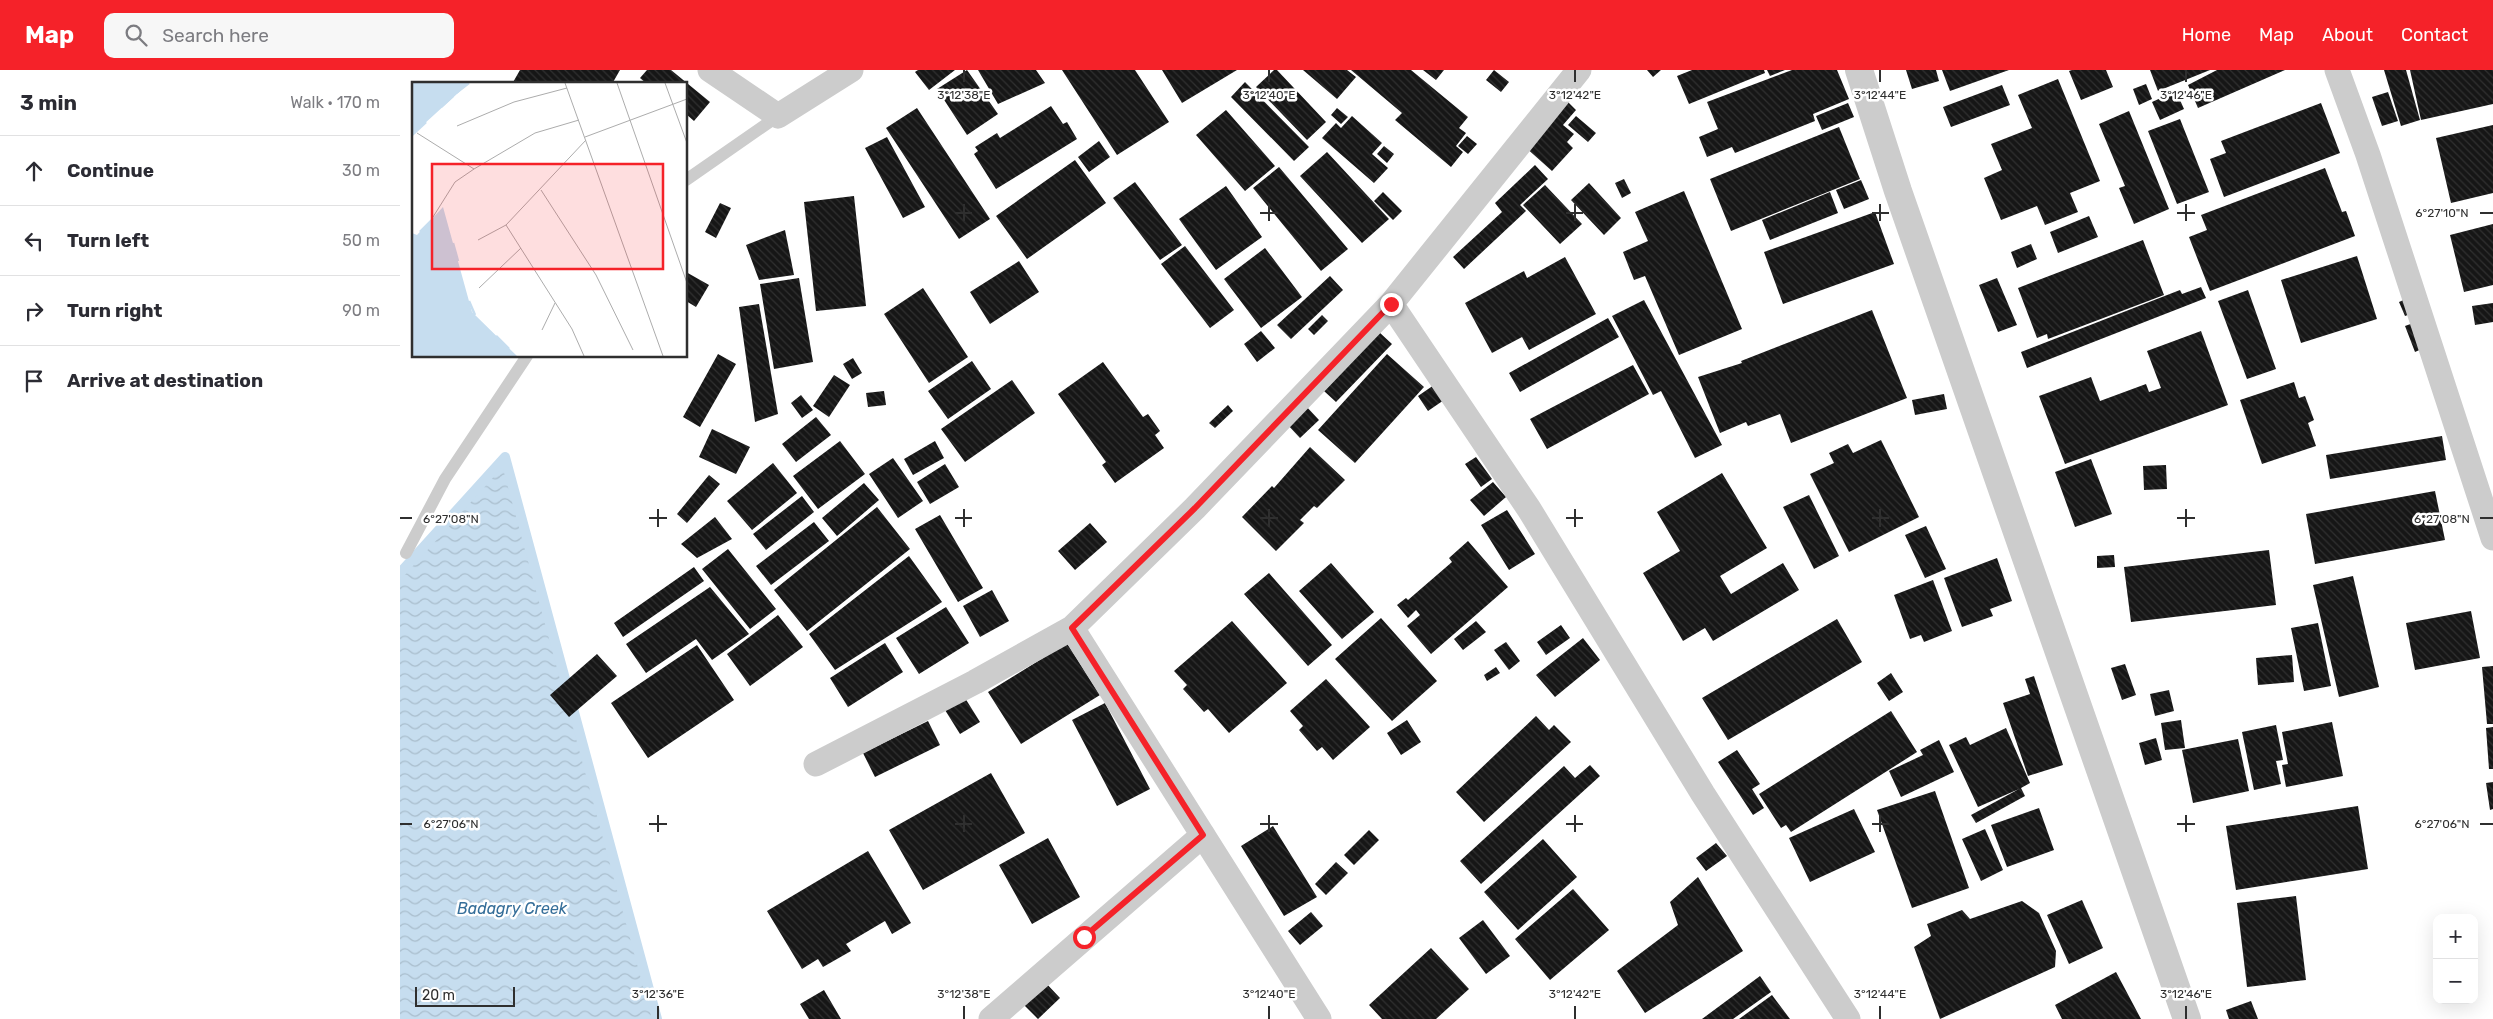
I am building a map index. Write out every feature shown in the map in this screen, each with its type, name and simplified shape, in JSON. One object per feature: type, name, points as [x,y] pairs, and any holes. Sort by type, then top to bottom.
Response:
[{"type":"street","points":[[710,70],[778,116],[852,70]]},
{"type":"street","points":[[816,764],[975,682],[1072,628],[1195,508],[1391,304],[1580,70]]},
{"type":"street","points":[[1859,70],[1898,191],[2188,1019]]},
{"type":"street","points":[[2337,70],[2368,155],[2493,538]]},
{"type":"street","points":[[1391,304],[1529,509],[1703,794],[1848,1019]]},
{"type":"street","points":[[1072,628],[1319,1019]]},
{"type":"street","points":[[991,1019],[1203,835]]},
{"type":"lane","points":[[688,179],[778,116]]},
{"type":"lane","points":[[406,553],[445,479],[525,358]]},
{"type":"water","name":"Badagry Creek","points":[[505,457],[657,1019],[400,1019],[400,573]]},
{"type":"building","points":[[520,70],[620,70],[613,82],[513,82]]},
{"type":"building","points":[[647,70],[671,70],[686,82],[645,82],[640,78]]},
{"type":"building","points":[[918,70],[955,70],[929,90],[915,72]]},
{"type":"building","points":[[967,70],[998,114],[967,135],[937,89]]},
{"type":"building","points":[[978,70],[1036,70],[1045,83],[998,104]]},
{"type":"building","points":[[1062,70],[1135,70],[1169,122],[1117,155]]},
{"type":"building","points":[[1162,70],[1237,70],[1182,103]]},
{"type":"building","points":[[1274,70],[1277,70],[1326,122],[1307,140],[1256,87]]},
{"type":"building","points":[[1303,70],[1347,70],[1356,77],[1337,99]]},
{"type":"building","points":[[1351,70],[1411,70],[1468,117],[1459,128],[1466,133],[1456,146],[1463,152],[1451,167],[1395,120],[1402,113]]},
{"type":"building","points":[[1423,70],[1444,70],[1436,80]]},
{"type":"building","points":[[1494,70],[1509,82],[1501,92],[1486,80]]},
{"type":"building","points":[[1647,70],[1661,70],[1653,77]]},
{"type":"building","points":[[1692,70],[1764,70],[1765,73],[1689,104],[1677,76]]},
{"type":"building","points":[[1767,70],[1785,70],[1770,76]]},
{"type":"building","points":[[1792,70],[1837,70],[1849,99],[1813,114],[1815,121],[1735,153],[1732,147],[1707,157],[1699,137],[1718,129],[1707,102]]},
{"type":"building","points":[[1906,70],[1936,70],[1939,81],[1912,89]]},
{"type":"building","points":[[1942,70],[2009,70],[1950,91]]},
{"type":"building","points":[[2106,70],[2113,87],[2081,100],[2069,71]]},
{"type":"building","points":[[2150,70],[2210,70],[2158,91]]},
{"type":"building","points":[[2217,70],[2285,70],[2198,108],[2188,85]]},
{"type":"building","points":[[2384,70],[2406,70],[2420,120],[2401,126]]},
{"type":"building","points":[[2410,70],[2493,70],[2493,104],[2421,120]]},
{"type":"building","points":[[2058,79],[2100,181],[2070,193],[2078,212],[2045,225],[2037,206],[2001,220],[1984,178],[2002,170],[1991,144],[2032,128],[2018,95]]},
{"type":"building","points":[[1245,82],[1309,147],[1294,161],[1231,97]]},
{"type":"building","points":[[688,84],[710,102],[694,121],[688,116]]},
{"type":"building","points":[[2146,84],[2152,99],[2139,105],[2133,89]]},
{"type":"building","points":[[2002,85],[2010,105],[1951,127],[1943,107]]},
{"type":"building","points":[[2176,91],[2184,109],[2160,120],[2152,102]]},
{"type":"building","points":[[2388,92],[2398,121],[2382,126],[2372,97]]},
{"type":"building","points":[[1566,100],[1576,110],[1563,125],[1574,134],[1567,142],[1573,148],[1552,171],[1524,146]]},
{"type":"building","points":[[1848,103],[1854,117],[1822,130],[1816,116]]},
{"type":"building","points":[[2321,103],[2340,153],[2224,197],[2210,159],[2226,153],[2221,141]]},
{"type":"building","points":[[1051,106],[1063,124],[1067,122],[1077,139],[996,189],[974,154],[978,151],[975,147],[997,133],[1000,138]]},
{"type":"building","points":[[917,108],[990,219],[959,239],[886,128]]},
{"type":"building","points":[[1337,108],[1348,117],[1341,124],[1331,115]]},
{"type":"building","points":[[1226,110],[1275,166],[1245,191],[1196,135]]},
{"type":"building","points":[[2129,111],[2169,209],[2134,224],[2119,188],[2125,186],[2099,124]]},
{"type":"building","points":[[1352,116],[1382,143],[1372,154],[1388,168],[1374,183],[1322,138],[1336,123],[1341,128]]},
{"type":"building","points":[[1576,116],[1596,133],[1588,142],[1568,125]]},
{"type":"building","points":[[2180,119],[2209,192],[2177,204],[2148,131]]},
{"type":"building","points":[[2493,125],[2493,193],[2451,203],[2436,138]]},
{"type":"building","points":[[1839,127],[1860,179],[1731,231],[1710,179]]},
{"type":"building","points":[[1467,136],[1477,144],[1468,154],[1458,146]]},
{"type":"building","points":[[887,137],[925,207],[903,218],[865,148]]},
{"type":"building","points":[[1099,141],[1110,157],[1089,172],[1078,157]]},
{"type":"building","points":[[1384,146],[1394,154],[1387,163],[1377,154]]},
{"type":"building","points":[[1327,152],[1389,219],[1362,243],[1300,176]]},
{"type":"building","points":[[1075,160],[1106,203],[1027,259],[996,216]]},
{"type":"building","points":[[1535,165],[1548,179],[1520,205],[1526,211],[1464,269],[1453,257],[1502,212],[1495,203]]},
{"type":"building","points":[[1279,167],[1348,249],[1321,271],[1253,188]]},
{"type":"building","points":[[2325,168],[2342,212],[2346,211],[2355,236],[2210,291],[2189,237],[2207,230],[2201,215]]},
{"type":"building","points":[[1624,179],[1631,193],[1622,198],[1615,183]]},
{"type":"building","points":[[1861,180],[1869,199],[1844,209],[1836,190]]},
{"type":"building","points":[[1135,182],[1182,245],[1160,260],[1113,198]]},
{"type":"building","points":[[1589,183],[1621,218],[1604,235],[1571,200]]},
{"type":"building","points":[[1545,185],[1582,224],[1560,244],[1523,205]]},
{"type":"building","points":[[1226,186],[1262,237],[1216,270],[1179,219]]},
{"type":"building","points":[[1684,191],[1742,329],[1679,355],[1645,276],[1634,280],[1623,252],[1648,241],[1635,212]]},
{"type":"building","points":[[1383,192],[1402,211],[1393,220],[1374,201]]},
{"type":"building","points":[[1830,192],[1838,213],[1770,240],[1762,220]]},
{"type":"building","points":[[854,196],[866,306],[816,311],[804,202]]},
{"type":"building","points":[[720,203],[731,208],[716,238],[705,232]]},
{"type":"building","points":[[1875,212],[1894,264],[1783,304],[1764,252]]},
{"type":"building","points":[[2089,216],[2098,237],[2058,253],[2050,232]]},
{"type":"building","points":[[2493,224],[2493,285],[2464,292],[2450,235]]},
{"type":"building","points":[[785,230],[794,275],[759,280],[746,245]]},
{"type":"building","points":[[2143,240],[2164,295],[2048,339],[2047,334],[2037,338],[2018,288]]},
{"type":"building","points":[[2031,244],[2037,259],[2017,268],[2011,252]]},
{"type":"building","points":[[1185,246],[1234,310],[1210,328],[1161,264]]},
{"type":"building","points":[[1265,248],[1302,297],[1261,328],[1224,279]]},
{"type":"building","points":[[2357,256],[2377,319],[2301,343],[2281,280]]},
{"type":"building","points":[[1565,257],[1596,314],[1529,350],[1522,337],[1492,353],[1465,303],[1524,271],[1527,278]]},
{"type":"building","points":[[1019,261],[1039,292],[990,324],[970,292]]},
{"type":"building","points":[[688,273],[709,285],[696,307],[688,302]]},
{"type":"building","points":[[1330,276],[1343,290],[1291,339],[1277,325]]},
{"type":"building","points":[[799,278],[813,362],[774,369],[760,284]]},
{"type":"building","points":[[1997,278],[2017,325],[1998,332],[1979,285]]},
{"type":"building","points":[[2201,287],[2206,298],[2027,368],[2021,352],[2180,290],[2182,294]]},
{"type":"building","points":[[923,288],[968,357],[929,383],[884,314]]},
{"type":"building","points":[[2248,290],[2276,369],[2247,379],[2218,301]]},
{"type":"building","points":[[2410,297],[2416,312],[2405,316],[2399,302]]},
{"type":"building","points":[[1644,300],[1722,445],[1695,458],[1661,391],[1653,395],[1612,316]]},
{"type":"building","points":[[2493,303],[2493,322],[2475,325],[2472,306]]},
{"type":"building","points":[[759,304],[778,414],[755,422],[739,307]]},
{"type":"building","points":[[1872,310],[1907,398],[1791,443],[1780,414],[1748,426],[1746,422],[1720,433],[1698,377],[1742,363],[1741,361]]},
{"type":"building","points":[[1322,315],[1328,321],[1314,335],[1308,329]]},
{"type":"building","points":[[1608,318],[1619,337],[1520,392],[1509,373]]},
{"type":"building","points":[[2416,322],[2426,347],[2415,352],[2405,326]]},
{"type":"building","points":[[1261,331],[1275,348],[1257,362],[1244,344]]},
{"type":"building","points":[[2201,331],[2228,405],[2065,464],[2039,396],[2091,377],[2100,401],[2146,384],[2149,392],[2161,388],[2147,351]]},
{"type":"building","points":[[1379,332],[1392,344],[1336,402],[1324,391]]},
{"type":"building","points":[[718,354],[736,364],[700,427],[683,417]]},
{"type":"building","points":[[1387,354],[1424,387],[1355,463],[1318,430]]},
{"type":"building","points":[[853,358],[862,373],[852,379],[843,364]]},
{"type":"building","points":[[972,361],[991,389],[948,419],[928,391]]},
{"type":"building","points":[[1103,362],[1143,417],[1148,414],[1160,431],[1155,435],[1164,448],[1115,483],[1102,465],[1106,462],[1058,394]]},
{"type":"building","points":[[1633,365],[1649,394],[1547,449],[1530,419]]},
{"type":"building","points":[[834,375],[850,385],[829,417],[813,406]]},
{"type":"building","points":[[1012,380],[1035,413],[965,462],[941,429]]},
{"type":"building","points":[[2294,382],[2299,398],[2305,396],[2314,420],[2308,423],[2316,446],[2262,464],[2240,400]]},
{"type":"building","points":[[1434,385],[1444,400],[1428,411],[1418,396]]},
{"type":"building","points":[[884,391],[886,405],[868,407],[866,393]]},
{"type":"building","points":[[1944,394],[1947,409],[1915,415],[1912,400]]},
{"type":"building","points":[[801,395],[813,410],[802,418],[791,403]]},
{"type":"building","points":[[1228,405],[1233,411],[1215,428],[1209,423]]},
{"type":"building","points":[[1305,405],[1319,420],[1300,438],[1286,423]]},
{"type":"building","points":[[816,417],[831,435],[796,462],[782,444]]},
{"type":"building","points":[[712,429],[750,447],[736,474],[699,457]]},
{"type":"building","points":[[2442,436],[2446,460],[2330,479],[2326,455]]},
{"type":"building","points":[[1881,440],[1919,517],[1849,552],[1810,474],[1834,463],[1829,453],[1848,444],[1853,453]]},
{"type":"building","points":[[840,441],[865,474],[818,509],[793,476]]},
{"type":"building","points":[[935,441],[944,458],[913,475],[904,459]]},
{"type":"building","points":[[1310,447],[1345,480],[1317,508],[1314,506],[1300,520],[1304,523],[1276,551],[1242,517],[1272,486],[1274,488]]},
{"type":"building","points":[[1476,457],[1492,479],[1481,487],[1465,464]]},
{"type":"building","points":[[893,458],[923,501],[898,518],[869,474]]},
{"type":"building","points":[[2091,459],[2112,514],[2075,527],[2055,472]]},
{"type":"building","points":[[773,463],[797,493],[752,530],[727,501]]},
{"type":"building","points":[[945,464],[959,487],[930,504],[917,482]]},
{"type":"building","points":[[2166,465],[2167,489],[2144,490],[2143,466]]},
{"type":"building","points":[[1722,473],[1767,548],[1720,576],[1731,594],[1783,563],[1799,590],[1713,641],[1705,628],[1683,641],[1643,573],[1680,551],[1657,512]]},
{"type":"building","points":[[709,475],[720,484],[687,523],[677,514]]},
{"type":"building","points":[[1493,482],[1506,497],[1484,516],[1470,500]]},
{"type":"building","points":[[864,483],[879,500],[837,536],[822,518]]},
{"type":"building","points":[[2435,491],[2445,540],[2315,564],[2306,514]]},
{"type":"building","points":[[1809,495],[1839,556],[1814,569],[1783,507]]},
{"type":"building","points":[[802,496],[814,512],[766,550],[753,534]]},
{"type":"building","points":[[877,507],[910,549],[807,631],[774,590]]},
{"type":"building","points":[[1507,510],[1535,554],[1509,570],[1481,525]]},
{"type":"building","points":[[940,515],[983,588],[958,602],[915,529]]},
{"type":"building","points":[[715,517],[732,539],[697,558],[681,544]]},
{"type":"building","points":[[814,522],[829,541],[771,585],[756,566]]},
{"type":"building","points":[[1090,523],[1107,542],[1075,570],[1058,551]]},
{"type":"building","points":[[1926,526],[1946,569],[1925,578],[1905,535]]},
{"type":"building","points":[[1468,541],[1508,587],[1431,654],[1407,626],[1420,615],[1416,610],[1408,618],[1397,605],[1406,598],[1408,600],[1452,562],[1449,558]]},
{"type":"building","points":[[728,549],[776,609],[750,629],[702,569]]},
{"type":"building","points":[[2269,550],[2276,605],[2131,622],[2124,567]]},
{"type":"building","points":[[2114,555],[2115,567],[2097,568],[2097,556]]},
{"type":"building","points":[[909,556],[942,602],[835,670],[809,634]]},
{"type":"building","points":[[1997,558],[2012,601],[1990,609],[1993,616],[1962,627],[1944,578]]},
{"type":"building","points":[[1331,563],[1374,612],[1342,639],[1299,591]]},
{"type":"building","points":[[694,567],[704,581],[623,637],[614,623]]},
{"type":"building","points":[[1269,573],[1332,645],[1308,666],[1244,594]]},
{"type":"building","points":[[2353,576],[2379,687],[2339,697],[2313,585]]},
{"type":"building","points":[[1933,580],[1952,631],[1924,642],[1921,635],[1910,639],[1894,595]]},
{"type":"building","points":[[710,587],[749,634],[712,660],[696,639],[646,673],[626,644]]},
{"type":"building","points":[[992,590],[1009,621],[980,637],[963,606]]},
{"type":"building","points":[[946,607],[969,643],[919,674],[896,638]]},
{"type":"building","points":[[2471,611],[2480,658],[2415,670],[2406,623]]},
{"type":"building","points":[[778,615],[803,647],[750,686],[727,654]]},
{"type":"building","points":[[1381,618],[1437,681],[1392,721],[1335,659]]},
{"type":"building","points":[[1837,619],[1862,662],[1728,740],[1702,698]]},
{"type":"building","points":[[1232,621],[1287,683],[1229,733],[1208,709],[1204,712],[1183,689],[1187,685],[1174,671]]},
{"type":"building","points":[[1476,621],[1486,632],[1463,650],[1454,639]]},
{"type":"building","points":[[2318,623],[2331,686],[2304,691],[2291,628]]},
{"type":"building","points":[[1561,625],[1570,638],[1546,655],[1537,642]]},
{"type":"building","points":[[1583,638],[1600,660],[1555,697],[1536,675]]},
{"type":"building","points":[[1506,642],[1520,661],[1509,670],[1494,650]]},
{"type":"building","points":[[885,643],[903,672],[848,707],[830,678]]},
{"type":"building","points":[[1067,643],[1100,695],[1021,744],[988,692]]},
{"type":"building","points":[[697,645],[734,700],[648,758],[611,703]]},
{"type":"building","points":[[597,654],[617,676],[569,717],[550,695]]},
{"type":"building","points":[[2292,655],[2294,682],[2258,685],[2256,658]]},
{"type":"building","points":[[2125,664],[2136,695],[2122,700],[2111,668]]},
{"type":"building","points":[[2493,666],[2493,724],[2487,724],[2482,667]]},
{"type":"building","points":[[1496,667],[1500,673],[1487,681],[1484,675]]},
{"type":"building","points":[[1891,673],[1903,692],[1889,701],[1877,683]]},
{"type":"building","points":[[2034,676],[2063,765],[2028,776],[2003,703],[2030,694],[2025,679]]},
{"type":"building","points":[[1326,679],[1370,727],[1333,760],[1322,747],[1317,751],[1299,730],[1303,726],[1290,711]]},
{"type":"building","points":[[2169,690],[2174,711],[2155,716],[2150,694]]},
{"type":"building","points":[[965,698],[980,722],[960,734],[945,710]]},
{"type":"building","points":[[1105,703],[1150,789],[1117,806],[1072,720]]},
{"type":"building","points":[[1891,711],[1917,752],[1791,832],[1786,825],[1781,828],[1759,794]]},
{"type":"building","points":[[1536,716],[1549,730],[1554,725],[1571,742],[1484,822],[1456,792]]},
{"type":"building","points":[[1407,720],[1421,742],[1401,755],[1387,733]]},
{"type":"building","points":[[2181,720],[2185,748],[2165,750],[2161,723]]},
{"type":"building","points":[[928,721],[940,745],[875,777],[863,753]]},
{"type":"building","points":[[2332,722],[2343,776],[2286,787],[2282,765],[2288,764],[2282,732]]},
{"type":"building","points":[[2276,725],[2283,760],[2276,761],[2281,784],[2254,790],[2242,732]]},
{"type":"building","points":[[2493,727],[2493,769],[2489,769],[2486,728]]},
{"type":"building","points":[[2006,728],[2030,783],[2021,788],[2025,796],[1976,823],[1971,815],[2019,789],[1978,807],[1949,745],[1966,737],[1970,745]]},
{"type":"building","points":[[2156,738],[2162,760],[2145,765],[2139,743]]},
{"type":"building","points":[[2238,739],[2249,791],[2193,803],[2182,750]]},
{"type":"building","points":[[1939,740],[1954,772],[1901,797],[1889,771],[1923,755],[1920,750]]},
{"type":"building","points":[[1737,750],[1760,784],[1752,789],[1764,808],[1753,815],[1718,762]]},
{"type":"building","points":[[1590,765],[1600,776],[1481,884],[1460,861],[1564,766],[1575,778]]},
{"type":"building","points":[[991,773],[1025,833],[923,890],[889,830]]},
{"type":"building","points":[[2493,782],[2493,809],[2490,810],[2486,783]]},
{"type":"building","points":[[1935,791],[1969,888],[1912,908],[1877,810]]},
{"type":"building","points":[[2358,806],[2368,869],[2236,890],[2226,826]]},
{"type":"building","points":[[2039,808],[2054,850],[2007,867],[1991,825]]},
{"type":"building","points":[[1854,809],[1875,852],[1810,882],[1789,838]]},
{"type":"building","points":[[1273,826],[1317,897],[1284,916],[1241,846]]},
{"type":"building","points":[[1985,829],[2003,870],[1981,881],[1962,839]]},
{"type":"building","points":[[1369,830],[1379,840],[1354,865],[1344,855]]},
{"type":"building","points":[[1048,838],[1080,897],[1032,924],[999,865]]},
{"type":"building","points":[[1543,839],[1577,877],[1518,930],[1484,892]]},
{"type":"building","points":[[1716,843],[1727,856],[1706,871],[1696,858]]},
{"type":"building","points":[[868,851],[911,923],[892,934],[885,921],[846,944],[851,951],[823,967],[818,959],[802,969],[767,911]]},
{"type":"building","points":[[1336,862],[1348,873],[1326,895],[1315,884]]},
{"type":"building","points":[[1698,877],[1743,951],[1645,1013],[1617,971],[1678,925],[1670,902]]},
{"type":"building","points":[[1573,889],[1609,930],[1550,980],[1515,939]]},
{"type":"building","points":[[2296,896],[2306,980],[2247,987],[2237,903]]},
{"type":"building","points":[[2082,900],[2103,948],[2069,964],[2047,915]]},
{"type":"building","points":[[2022,901],[2039,913],[2056,951],[2055,967],[1940,1019],[1914,947],[1931,936],[1927,924],[1962,910],[1970,919]]},
{"type":"building","points":[[1311,912],[1323,926],[1300,945],[1288,931]]},
{"type":"building","points":[[1483,920],[1510,956],[1486,974],[1459,938]]},
{"type":"building","points":[[1431,948],[1469,989],[1436,1019],[1382,1019],[1369,1005]]},
{"type":"building","points":[[2116,972],[2141,1019],[2062,1019],[2055,1005]]},
{"type":"building","points":[[1760,976],[1771,992],[1733,1019],[1702,1019]]},
{"type":"building","points":[[1044,981],[1060,998],[1038,1019],[1021,1002]]},
{"type":"building","points":[[824,990],[841,1019],[809,1019],[800,1004]]},
{"type":"building","points":[[1772,995],[1790,1019],[1739,1019]]},
{"type":"building","points":[[2251,1001],[2258,1019],[2229,1019],[2226,1010]]},
{"type":"waterway","points":[[400,573],[505,457],[657,1019]]},
{"type":"route","points":[[1084,937],[1203,835],[1072,628],[1195,508],[1391,304]]}]
